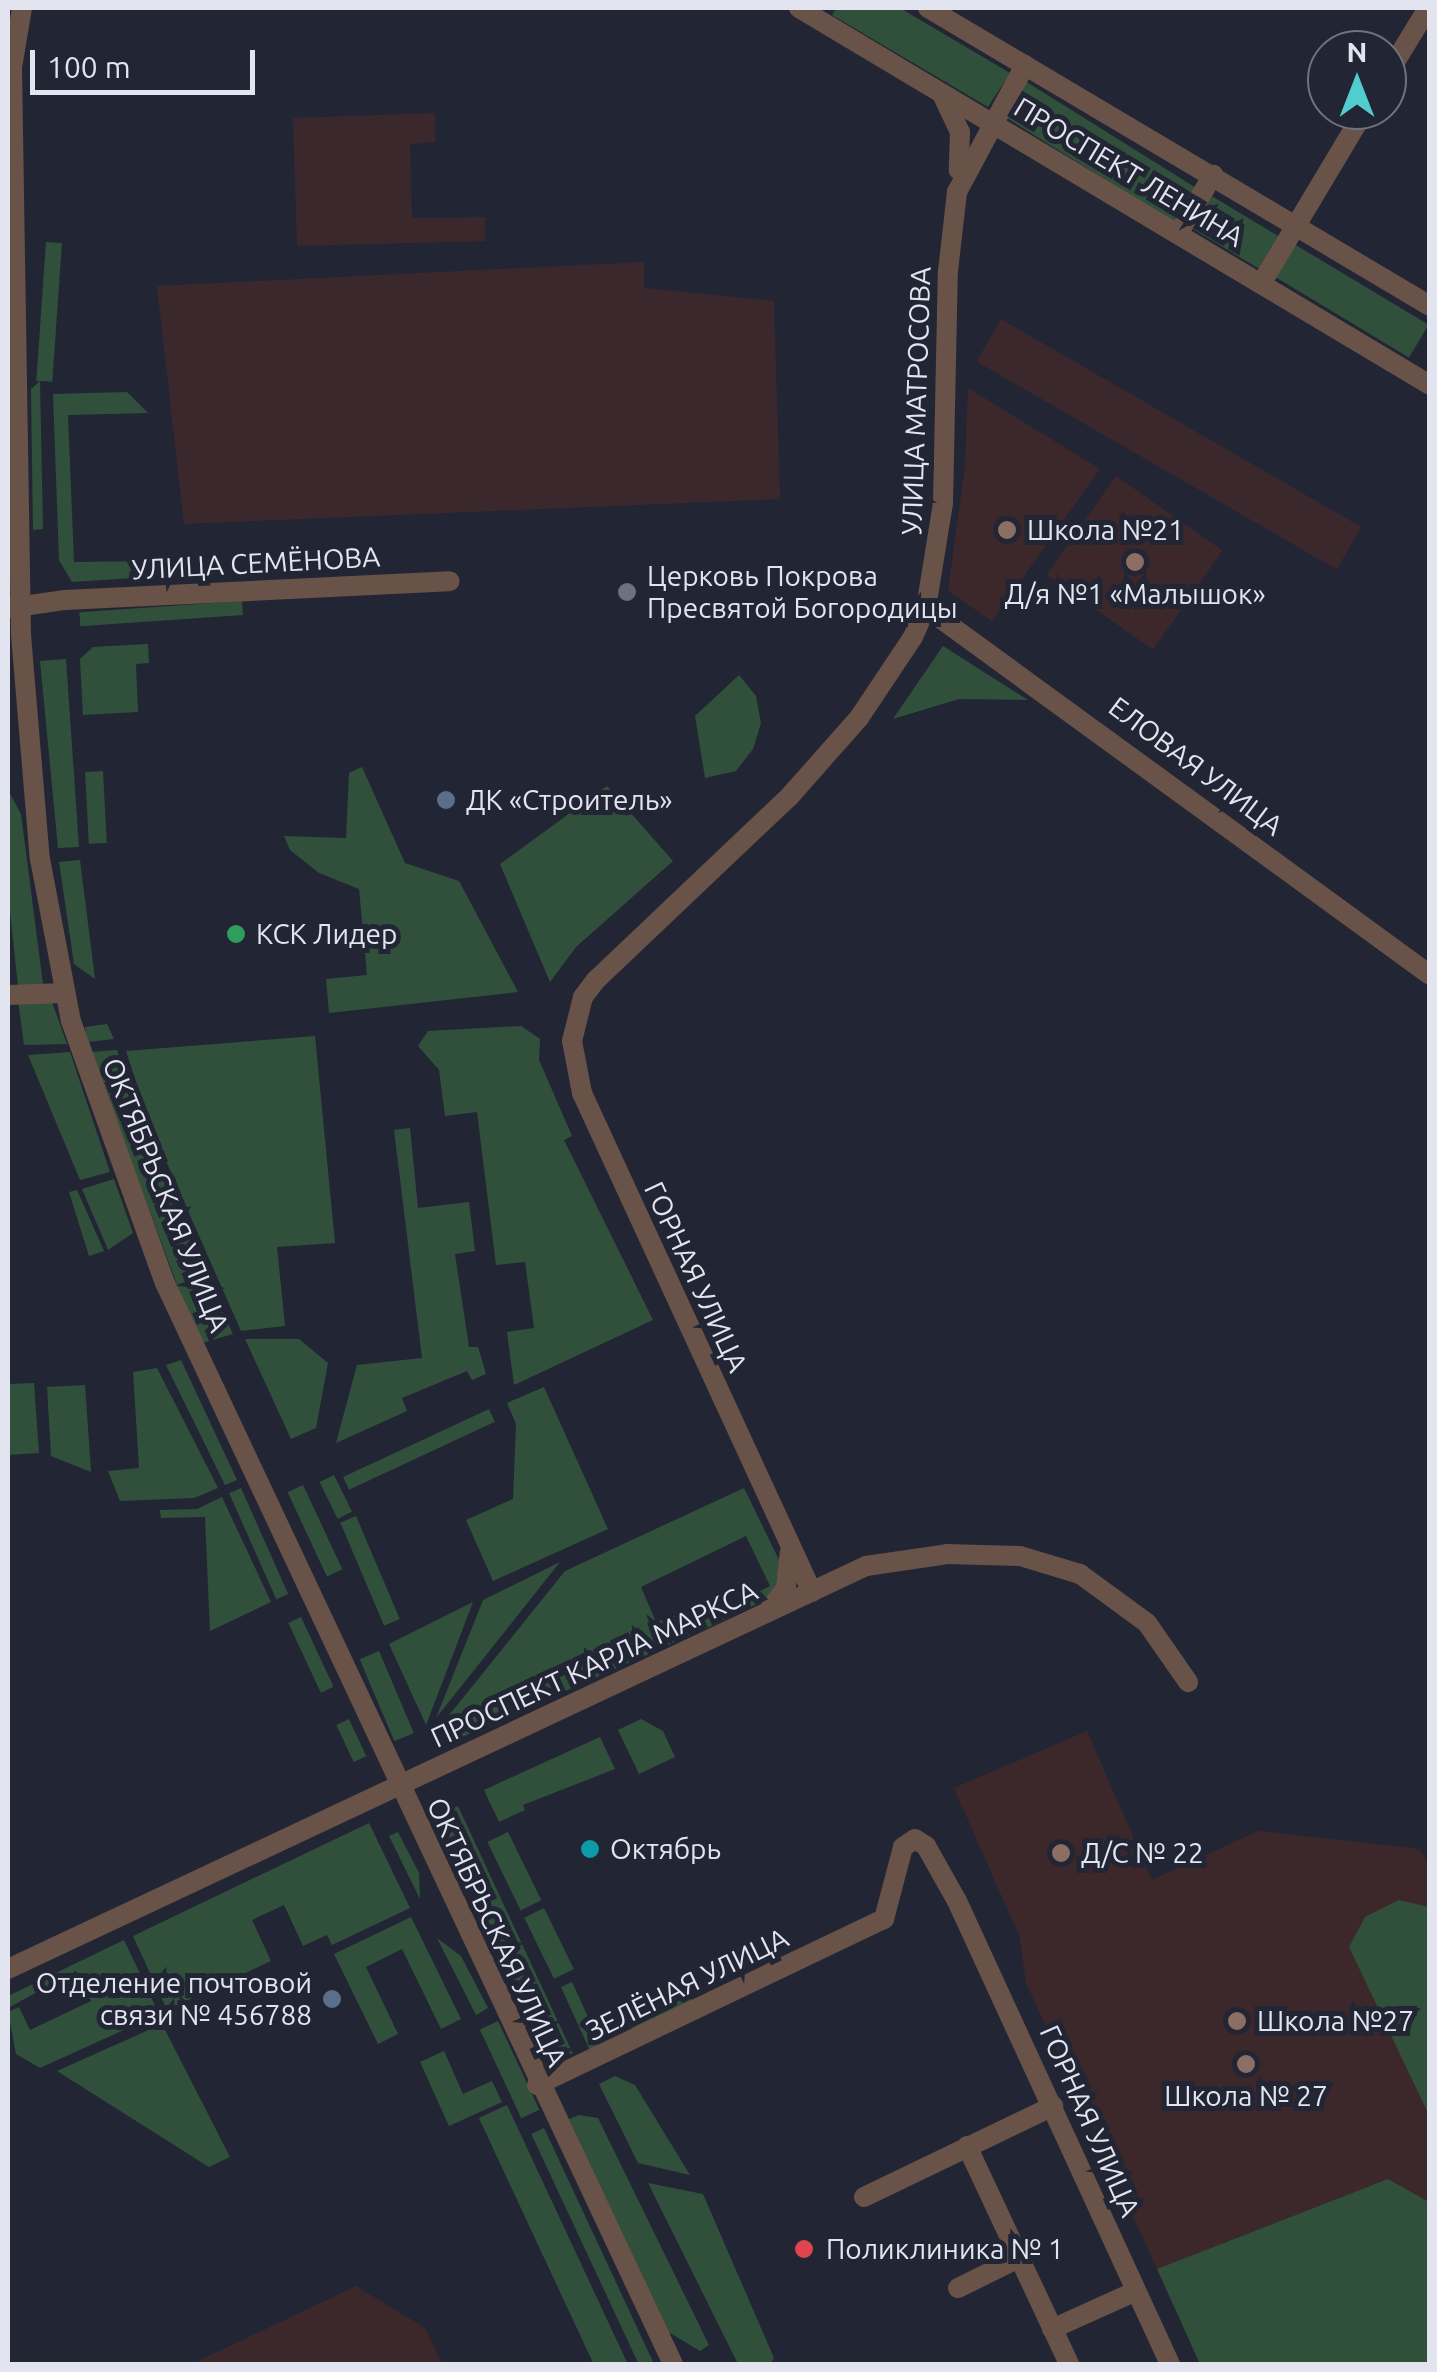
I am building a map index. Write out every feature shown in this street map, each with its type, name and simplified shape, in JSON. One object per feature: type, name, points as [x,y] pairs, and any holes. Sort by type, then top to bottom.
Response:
[{"type":"street","name":"ОКТЯБРЬСКАЯ УЛИЦА","points":[[22,8],[12,68],[14,599],[40,859],[64,994],[166,1282],[538,2086],[673,2364]]},
{"type":"street","name":"ПРОСПЕКТ ЛЕНИНА","points":[[928,8],[1430,306]]},
{"type":"street","points":[[1407,42],[1428,8]]},
{"type":"street","name":"ПРОСПЕКТ ЛЕНИНА","points":[[812,11],[1430,384]]},
{"type":"street","name":"УЛИЦА МАТРОСОВА","points":[[596,980],[824,757],[900,661],[926,608],[944,498],[948,271],[958,192],[1025,66]]},
{"type":"street","points":[[940,91],[960,132],[958,192]]},
{"type":"street","points":[[1261,284],[1354,130]]},
{"type":"street","points":[[1178,234],[1213,174]]},
{"type":"street","name":"УЛИЦА СЕМЁНОВА","points":[[14,599],[65,600],[450,581]]},
{"type":"street","name":"ЕЛОВАЯ УЛИЦА","points":[[926,608],[1430,975]]},
{"type":"street","name":"ГОРНАЯ УЛИЦА","points":[[596,980],[583,997],[572,1042],[582,1093],[812,1592]]},
{"type":"street","points":[[8,994],[64,994]]},
{"type":"street","points":[[764,1616],[791,1573],[788,1540]]},
{"type":"street","name":"ПРОСПЕКТ КАРЛА МАРКСА","points":[[8,1969],[866,1566],[947,1554],[1020,1556],[1080,1574],[1147,1623],[1188,1682]]},
{"type":"street","name":"ГОРНАЯ УЛИЦА","points":[[859,1932],[884,1920],[907,1841],[926,1846],[957,1901],[1170,2364]]},
{"type":"street","name":"ЗЕЛЁНАЯ УЛИЦА","points":[[538,2086],[859,1932]]},
{"type":"street","points":[[864,2197],[1053,2106]]},
{"type":"street","points":[[967,2146],[1069,2364]]},
{"type":"street","points":[[958,2288],[1019,2258]]},
{"type":"street","points":[[1052,2329],[1136,2291]]},
{"type":"shaded area","points":[[435,113],[435,142],[410,144],[412,218],[485,217],[485,241],[297,246],[293,118]]},
{"type":"shaded area","points":[[644,262],[644,288],[774,301],[780,499],[184,524],[157,286]]},
{"type":"shaded area","points":[[1001,319],[1361,527],[1337,569],[976,361]]},
{"type":"shaded area","name":"Школа №21","points":[[968,388],[1100,469],[992,621],[948,591],[965,466]]},
{"type":"shaded area","name":"Д/я №1 «Малышок»","points":[[1116,476],[1222,551],[1153,650],[1047,575]]},
{"type":"shaded area","name":"Школа № 27","points":[[1087,1731],[1152,1880],[1258,1831],[1420,1849],[1430,1868],[1429,2202],[1388,2179],[1157,2269],[1026,1983],[1020,1938],[954,1788]]},
{"type":"shaded area","points":[[356,2286],[425,2328],[442,2364],[192,2364]]},
{"type":"green space","points":[[836,8],[900,8],[1010,73],[988,107],[832,15]]},
{"type":"green space","points":[[1025,81],[1195,188],[1174,222],[1003,116]]},
{"type":"green space","points":[[1210,195],[1279,236],[1259,269],[1190,228]]},
{"type":"green space","points":[[46,242],[62,243],[52,382],[36,381]]},
{"type":"green space","points":[[1294,244],[1429,325],[1409,357],[1274,277]]},
{"type":"green space","points":[[40,381],[43,529],[33,530],[31,389]]},
{"type":"green space","points":[[127,392],[148,413],[68,415],[74,562],[153,561],[162,565],[163,576],[72,582],[59,560],[53,394]]},
{"type":"green space","points":[[242,601],[243,615],[80,626],[79,612]]},
{"type":"green space","points":[[148,644],[149,663],[136,664],[138,712],[83,715],[80,659],[93,647]]},
{"type":"green space","points":[[943,646],[1028,700],[959,699],[893,719]]},
{"type":"green space","points":[[66,659],[79,847],[58,848],[40,661]]},
{"type":"green space","points":[[739,675],[756,696],[761,723],[753,749],[736,771],[705,778],[695,716]]},
{"type":"green space","points":[[362,767],[405,863],[459,881],[518,992],[329,1013],[326,979],[367,975],[359,889],[319,873],[290,850],[284,836],[346,838],[349,773]]},
{"type":"green space","points":[[103,771],[107,843],[89,844],[85,772]]},
{"type":"green space","points":[[607,786],[673,861],[576,947],[550,982],[500,864]]},
{"type":"green space","points":[[8,790],[21,814],[43,984],[18,986],[8,893]]},
{"type":"green space","points":[[80,860],[95,979],[74,964],[59,862]]},
{"type":"green space","points":[[51,999],[67,1044],[24,1045],[18,1000]]},
{"type":"green space","points":[[107,1024],[114,1039],[87,1042],[85,1027]]},
{"type":"green space","points":[[521,1026],[540,1039],[539,1060],[572,1136],[564,1140],[653,1320],[514,1385],[507,1332],[534,1328],[525,1262],[496,1265],[477,1112],[445,1116],[439,1070],[418,1046],[428,1031]]},
{"type":"green space","points":[[315,1036],[335,1243],[277,1247],[285,1326],[241,1331],[151,1127],[126,1051]]},
{"type":"green space","points":[[117,1050],[142,1131],[233,1334],[199,1344],[91,1052]]},
{"type":"green space","points":[[70,1052],[110,1172],[80,1180],[28,1055]]},
{"type":"green space","points":[[410,1128],[418,1208],[469,1202],[475,1251],[455,1254],[469,1347],[478,1347],[486,1374],[472,1380],[467,1371],[402,1398],[407,1411],[336,1443],[357,1365],[422,1358],[394,1130]]},
{"type":"green space","points":[[114,1179],[133,1233],[108,1250],[82,1189]]},
{"type":"green space","points":[[77,1190],[104,1251],[89,1256],[69,1192]]},
{"type":"green space","points":[[245,1339],[299,1339],[328,1363],[316,1428],[291,1439]]},
{"type":"green space","points":[[181,1360],[237,1480],[225,1485],[166,1365]]},
{"type":"green space","points":[[157,1368],[218,1488],[194,1498],[120,1501],[108,1471],[139,1468],[133,1372]]},
{"type":"green space","points":[[34,1383],[39,1453],[8,1455],[8,1384]]},
{"type":"green space","points":[[85,1385],[91,1472],[51,1456],[47,1387]]},
{"type":"green space","points":[[544,1387],[608,1529],[493,1581],[466,1520],[513,1499],[516,1424],[507,1403]]},
{"type":"green space","points":[[489,1409],[495,1422],[349,1490],[343,1477]]},
{"type":"green space","points":[[334,1475],[352,1512],[338,1519],[320,1482]]},
{"type":"green space","points":[[303,1485],[342,1569],[327,1576],[288,1492]]},
{"type":"green space","points":[[241,1488],[288,1594],[276,1599],[229,1493]]},
{"type":"green space","points":[[744,1488],[780,1562],[780,1581],[765,1600],[701,1631],[697,1623],[770,1586],[746,1536],[641,1587],[656,1622],[680,1614],[689,1636],[440,1747],[434,1734],[565,1571]]},
{"type":"green space","points":[[222,1497],[271,1602],[210,1631],[205,1517],[161,1518],[160,1510],[197,1509]]},
{"type":"green space","points":[[356,1516],[400,1619],[384,1626],[340,1523]]},
{"type":"green space","points":[[560,1562],[436,1718],[483,1600]]},
{"type":"green space","points":[[473,1602],[426,1725],[389,1644]]},
{"type":"green space","points":[[301,1617],[334,1687],[321,1693],[288,1623]]},
{"type":"green space","points":[[379,1651],[414,1733],[394,1741],[360,1659]]},
{"type":"green space","points":[[349,1719],[366,1756],[354,1762],[336,1725]]},
{"type":"green space","points":[[641,1719],[663,1731],[675,1757],[639,1774],[618,1730]]},
{"type":"green space","points":[[600,1737],[615,1769],[523,1805],[525,1810],[499,1822],[484,1790]]},
{"type":"green space","points":[[458,1806],[573,2054],[550,2054],[436,1816]]},
{"type":"green space","points":[[369,1823],[410,1908],[332,1945],[327,1935],[303,1946],[284,1905],[252,1920],[271,1961],[167,2010],[133,1936]]},
{"type":"green space","points":[[398,1832],[419,1873],[420,1899],[389,1836]]},
{"type":"green space","points":[[508,1832],[541,1900],[521,1910],[487,1842]]},
{"type":"green space","points":[[1399,1900],[1429,1907],[1429,2115],[1349,1947],[1365,1917]]},
{"type":"green space","points":[[544,1908],[574,1969],[554,1979],[524,1918]]},
{"type":"green space","points":[[411,1917],[461,2019],[441,2029],[402,1949],[366,1967],[398,2034],[378,2044],[334,1954]]},
{"type":"green space","points":[[437,1938],[461,1956],[488,2008],[476,2015]]},
{"type":"green space","points":[[124,1940],[159,2014],[40,2068],[16,2054],[8,2012],[19,2007],[30,2030],[91,2001],[76,1971],[8,2008],[8,1996]]},
{"type":"green space","points":[[572,1982],[595,2032],[606,2028],[609,2035],[590,2051],[561,1987]]},
{"type":"green space","points":[[690,1996],[694,2005],[634,2032],[620,2010],[638,2002],[645,2016]]},
{"type":"green space","points":[[498,2021],[539,2110],[521,2118],[480,2029]]},
{"type":"green space","points":[[162,2024],[230,2157],[209,2167],[57,2071]]},
{"type":"green space","points":[[444,2051],[463,2094],[492,2081],[502,2102],[449,2126],[420,2062]]},
{"type":"green space","points":[[615,2076],[635,2085],[690,2175],[638,2163],[599,2084]]},
{"type":"green space","points":[[507,2105],[628,2364],[594,2364],[479,2118]]},
{"type":"green space","points":[[579,2115],[598,2118],[709,2345],[700,2351],[665,2330],[569,2119]]},
{"type":"green space","points":[[544,2128],[654,2364],[639,2364],[531,2134]]},
{"type":"green space","points":[[1388,2179],[1429,2202],[1429,2364],[1200,2364],[1157,2269]]},
{"type":"green space","points":[[648,2183],[703,2194],[774,2358],[770,2364],[738,2364]]},
{"type":"place","name":"Школа №21","points":[[1007,530]]},
{"type":"place","name":"Д/я №1 «Малышок»","points":[[1135,562]]},
{"type":"place","name":"Церковь Покрова Пресвятой Богородицы","points":[[627,592]]},
{"type":"place","name":"ДК «Строитель»","points":[[446,800]]},
{"type":"place","name":"КСК Лидер","points":[[236,934]]},
{"type":"place","name":"Октябрь","points":[[590,1849]]},
{"type":"place","name":"Д/С № 22","points":[[1061,1853]]},
{"type":"place","name":"Отделение почтовой связи № 456788","points":[[332,1999]]},
{"type":"place","name":"Школа №27","points":[[1237,2021]]},
{"type":"place","name":"Школа № 27","points":[[1246,2064]]},
{"type":"place","name":"Поликлиника № 1","points":[[804,2249]]}]
